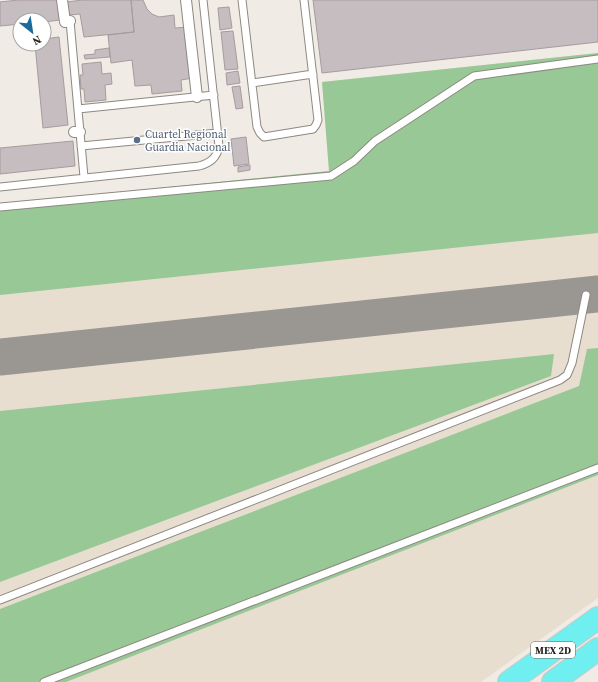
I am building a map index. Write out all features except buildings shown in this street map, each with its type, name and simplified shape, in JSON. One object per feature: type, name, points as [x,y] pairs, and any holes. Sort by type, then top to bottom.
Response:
[{"type":"highway","name":"MEX 2D","points":[[509,682],[598,618]]},
{"type":"highway","name":"MEX 2D","points":[[553,682],[598,649]]},
{"type":"street","points":[[62,0],[65,22],[70,21]]},
{"type":"street","points":[[186,0],[197,97]]},
{"type":"lane","points":[[0,187],[204,164],[214,158],[217,154],[219,146],[203,0]]},
{"type":"lane","points":[[242,0],[257,127],[264,137],[313,129],[318,120],[304,0]]},
{"type":"lane","points":[[70,21],[78,109],[77,132],[81,146],[84,177]]},
{"type":"lane","points":[[0,207],[331,176],[354,161],[375,141],[474,76],[598,59]]},
{"type":"lane","points":[[252,83],[313,74]]},
{"type":"lane","points":[[78,109],[214,95]]},
{"type":"lane","points":[[81,146],[218,133]]},
{"type":"lane","points":[[0,600],[560,380],[567,375],[572,363],[586,295]]},
{"type":"lane","points":[[44,682],[598,468]]},
{"type":"shaded area","points":[[598,53],[598,598],[481,682],[0,682],[0,204],[329,171],[322,82]]},
{"type":"green space","points":[[598,53],[598,233],[0,295],[0,204],[329,171],[322,82]]},
{"type":"green space","points":[[598,348],[598,475],[66,682],[0,682],[0,609],[579,386],[587,349]]},
{"type":"green space","points":[[554,354],[551,376],[0,582],[0,411]]},
{"type":"taxiway","points":[[0,357],[598,294]]},
{"type":"place","name":"Cuartel Regional Guardia Nacional","points":[[137,140]]}]
